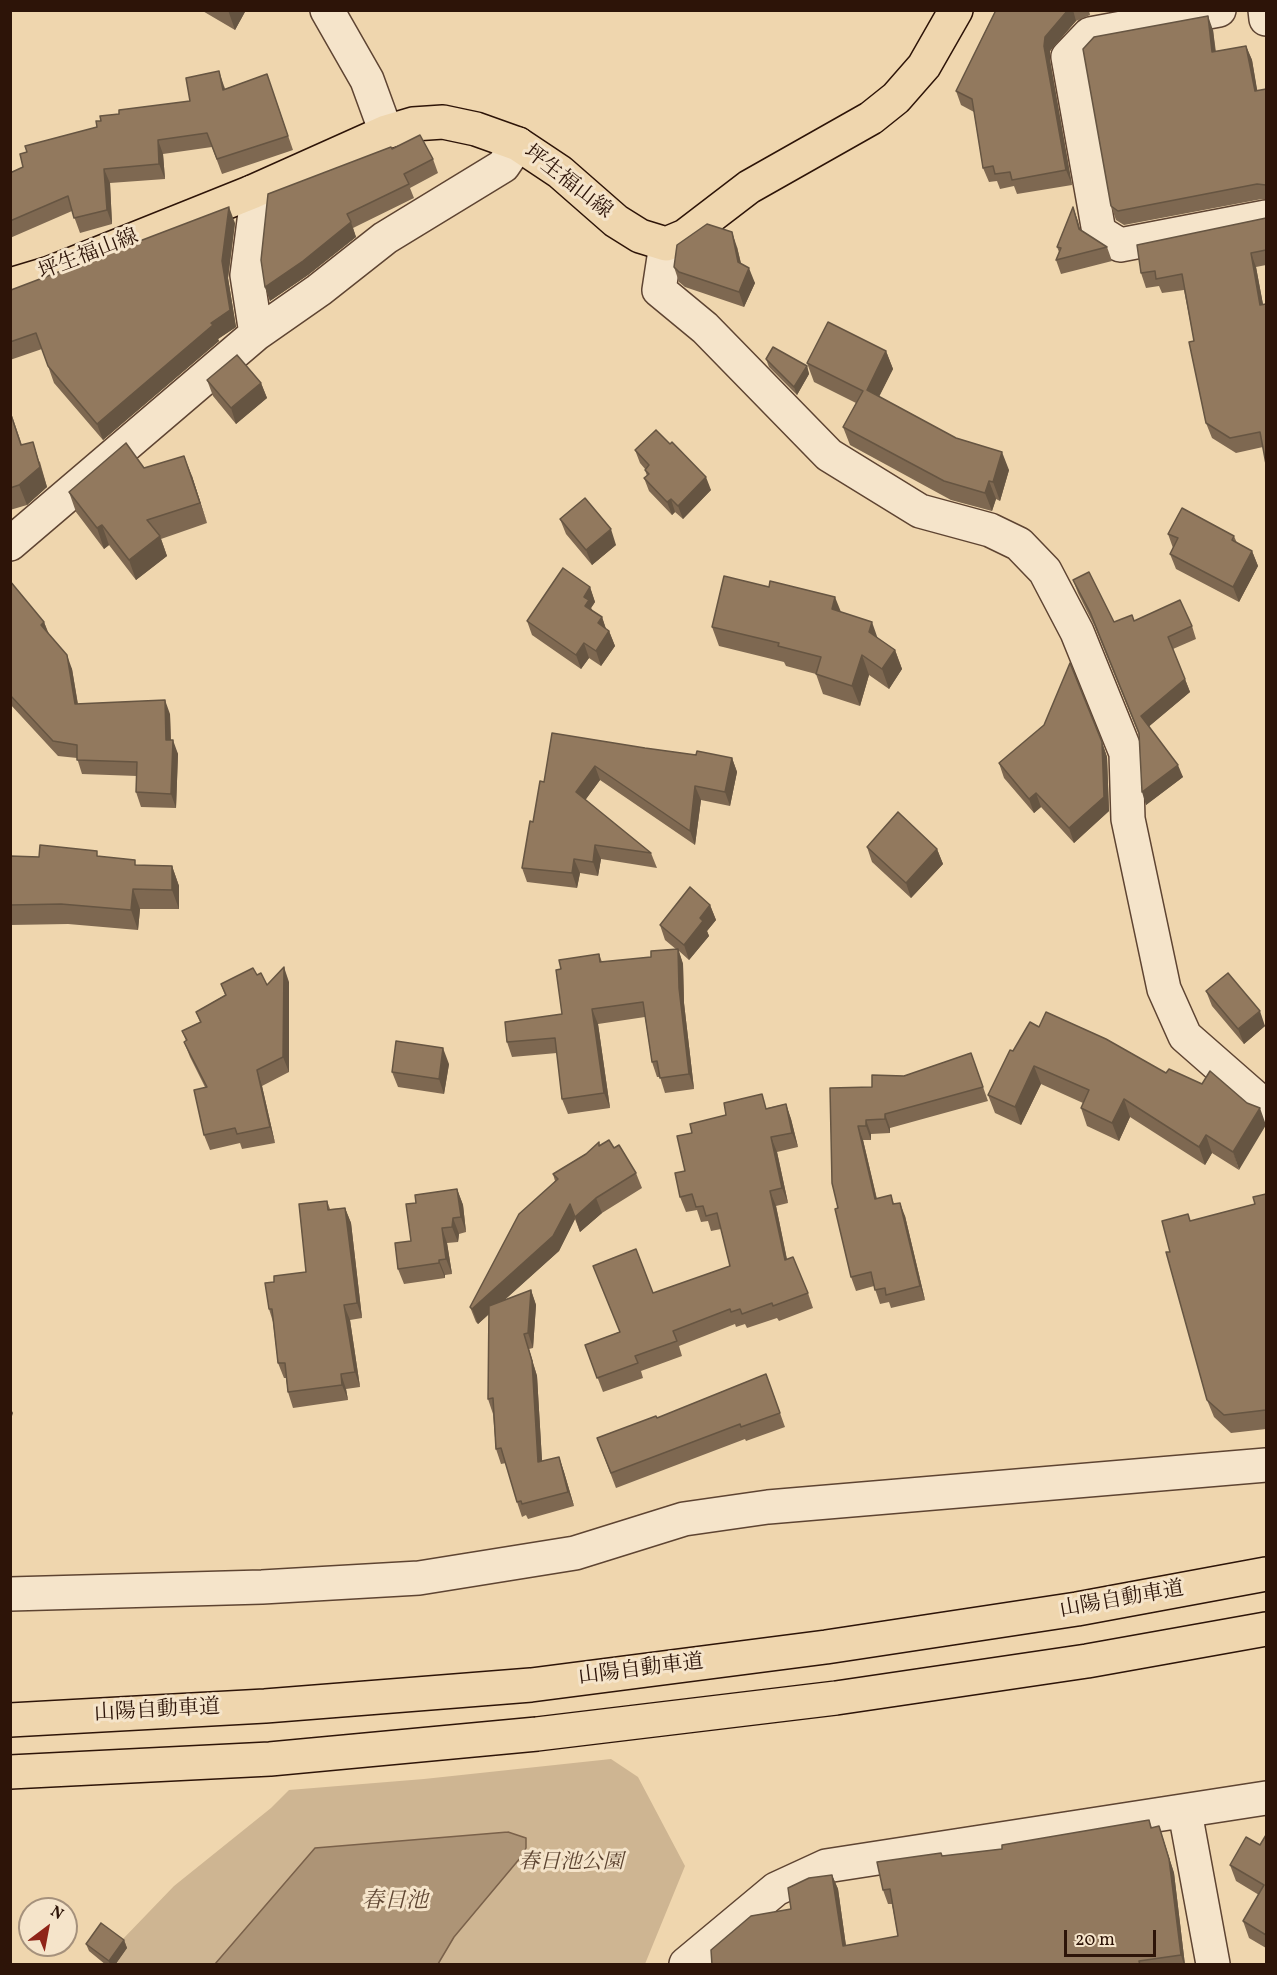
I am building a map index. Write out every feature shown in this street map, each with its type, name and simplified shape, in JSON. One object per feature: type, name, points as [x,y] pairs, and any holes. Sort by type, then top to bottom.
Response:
[{"type":"main road","points":[[666,244],[685,236],[749,187],[871,118],[896,98],[924,66],[956,10]]},
{"type":"main road","name":"坪生福山線","points":[[10,285],[50,273],[252,192],[386,132],[413,124],[443,122],[476,129],[518,144],[560,172],[616,221],[640,236],[666,244]]},
{"type":"main road","name":"山陽自動車道","points":[[10,1720],[265,1706],[531,1685],[815,1648],[1054,1613],[1266,1575]]},
{"type":"main road","points":[[10,1772],[270,1759],[537,1734],[836,1698],[1087,1661],[1266,1629]]},
{"type":"street","points":[[327,10],[367,80],[386,132]]},
{"type":"street","points":[[1219,10],[1090,34],[1068,57],[1099,232],[1120,245],[1266,217]]},
{"type":"street","points":[[1265,10],[1266,19]]},
{"type":"street","points":[[10,544],[255,334],[320,290],[385,238],[503,166],[518,144]]},
{"type":"street","points":[[252,192],[255,213],[247,275],[255,334]]},
{"type":"street","points":[[666,244],[659,290],[705,328],[829,454],[920,511],[990,530],[1019,544],[1046,572],[1077,632],[1126,753],[1128,819],[1164,988],[1185,1036],[1266,1107]]},
{"type":"street","points":[[10,1594],[262,1587],[419,1578],[575,1553],[684,1519],[768,1507],[1266,1465]]},
{"type":"street","points":[[686,1965],[776,1889],[826,1866],[1266,1798]]},
{"type":"street","points":[[1185,1812],[1213,1965]]},
{"type":"green space","name":"春日池公園","points":[[611,1759],[638,1777],[685,1866],[645,1964],[105,1964],[121,1941],[174,1886],[271,1808],[289,1790],[424,1779]]},
{"type":"water","name":"春日池","points":[[508,1832],[526,1838],[526,1848],[454,1937],[438,1964],[215,1964],[315,1848]]},
{"type":"building","points":[[996,10],[1068,10],[1045,37],[1044,46],[1066,170],[1012,180],[1010,172],[995,174],[993,166],[983,168],[972,99],[956,91]]},
{"type":"building","points":[[1208,16],[1212,52],[1246,46],[1255,91],[1266,89],[1266,185],[1257,184],[1118,211],[1111,206],[1083,49],[1094,37]]},
{"type":"building","points":[[219,71],[223,90],[267,74],[288,136],[217,159],[207,133],[158,140],[159,164],[104,169],[107,210],[74,218],[68,196],[10,221],[10,173],[23,167],[20,154],[27,152],[25,146],[97,127],[96,121],[101,121],[100,116],[119,114],[119,110],[190,101],[186,78]]},
{"type":"building","points":[[420,135],[433,159],[404,174],[409,184],[347,214],[351,222],[303,261],[265,287],[261,260],[268,194],[391,147],[392,149]]},
{"type":"building","points":[[229,207],[222,261],[230,310],[211,323],[213,325],[97,424],[48,366],[36,333],[10,342],[10,289]]},
{"type":"building","points":[[1073,207],[1079,229],[1107,247],[1056,260],[1061,248],[1057,247]]},
{"type":"building","points":[[1266,218],[1266,250],[1251,253],[1260,305],[1266,304],[1266,464],[1260,432],[1230,438],[1206,423],[1189,342],[1194,341],[1182,274],[1156,279],[1155,271],[1141,273],[1137,245]]},
{"type":"building","points":[[707,224],[732,232],[738,262],[749,268],[739,292],[679,272],[674,267],[677,245]]},
{"type":"building","points":[[828,322],[886,351],[867,390],[956,438],[1002,452],[993,482],[989,481],[985,493],[944,481],[843,427],[863,391],[807,363]]},
{"type":"building","points":[[773,347],[807,366],[794,387],[766,359]]},
{"type":"building","points":[[237,355],[261,383],[231,408],[207,380]]},
{"type":"building","points":[[10,412],[21,445],[33,442],[40,467],[19,485],[10,488]]},
{"type":"building","points":[[656,430],[670,444],[672,442],[706,477],[678,506],[671,499],[667,502],[644,478],[649,474],[645,470],[649,465],[635,450]]},
{"type":"building","points":[[126,443],[144,468],[184,456],[200,503],[147,520],[160,536],[129,560],[102,525],[97,528],[69,492]]},
{"type":"building","points":[[585,498],[611,529],[586,550],[560,519]]},
{"type":"building","points":[[1182,508],[1234,536],[1232,540],[1252,551],[1233,587],[1170,554],[1178,538],[1168,534]]},
{"type":"building","points":[[563,568],[590,587],[584,597],[589,600],[585,606],[602,617],[598,623],[609,631],[596,651],[584,643],[576,655],[527,621]]},
{"type":"building","points":[[1089,572],[1114,622],[1132,615],[1134,621],[1180,600],[1192,626],[1168,637],[1185,679],[1141,716],[1178,765],[1142,792],[1139,733],[1090,612],[1073,580]]},
{"type":"building","points":[[724,576],[769,587],[770,581],[835,597],[832,609],[872,622],[869,632],[895,650],[882,669],[862,655],[852,686],[816,674],[821,657],[778,646],[779,643],[712,627]]},
{"type":"building","points":[[10,581],[44,622],[41,625],[67,655],[75,704],[165,700],[166,740],[173,740],[171,794],[136,792],[137,762],[77,760],[77,745],[53,741],[10,695]]},
{"type":"building","points":[[1070,663],[1102,742],[1104,797],[1069,828],[1036,793],[1029,799],[999,763],[1044,725]]},
{"type":"building","points":[[552,733],[696,755],[697,751],[732,758],[725,792],[695,786],[690,831],[595,766],[576,792],[651,853],[595,845],[593,862],[574,859],[572,873],[522,868],[540,781],[544,782]]},
{"type":"building","points":[[898,812],[937,849],[906,883],[867,847]]},
{"type":"building","points":[[40,845],[97,851],[97,856],[135,860],[135,865],[172,866],[172,890],[133,889],[131,910],[61,904],[10,905],[10,856],[39,857]]},
{"type":"building","points":[[690,887],[710,905],[700,918],[703,921],[684,945],[660,925]]},
{"type":"building","points":[[678,949],[679,988],[689,1074],[660,1078],[657,1061],[652,1062],[643,1002],[592,1009],[604,1093],[562,1099],[555,1038],[507,1042],[505,1022],[562,1014],[556,970],[561,969],[559,960],[599,954],[600,962],[651,957],[651,951]]},
{"type":"building","points":[[284,967],[283,1057],[257,1070],[270,1127],[237,1134],[235,1128],[204,1135],[194,1090],[207,1087],[184,1042],[187,1040],[182,1031],[201,1022],[196,1012],[226,995],[221,984],[253,968],[257,975],[261,973],[267,985]]},
{"type":"building","points":[[1228,973],[1260,1011],[1238,1029],[1206,991]]},
{"type":"building","points":[[1046,1012],[1106,1039],[1166,1073],[1169,1069],[1202,1084],[1210,1071],[1247,1103],[1260,1108],[1233,1152],[1206,1135],[1199,1147],[1124,1099],[1112,1123],[1081,1108],[1089,1090],[1034,1066],[1015,1107],[988,1095],[1010,1050],[1013,1051],[1030,1022],[1039,1027]]},
{"type":"building","points":[[396,1041],[443,1048],[439,1079],[392,1072]]},
{"type":"building","points":[[971,1053],[983,1087],[885,1114],[885,1119],[866,1120],[866,1126],[858,1126],[875,1199],[891,1195],[893,1204],[900,1203],[920,1286],[886,1295],[885,1288],[875,1290],[871,1272],[851,1277],[835,1209],[838,1208],[832,1183],[830,1088],[872,1087],[872,1075],[904,1076]]},
{"type":"building","points":[[762,1094],[766,1109],[786,1104],[792,1133],[771,1137],[782,1188],[770,1191],[785,1260],[793,1257],[808,1293],[742,1314],[740,1309],[731,1312],[730,1309],[673,1331],[677,1341],[635,1356],[638,1363],[597,1378],[585,1345],[620,1332],[593,1266],[636,1249],[653,1293],[730,1266],[717,1213],[706,1216],[703,1206],[696,1207],[692,1194],[680,1197],[675,1173],[685,1171],[677,1136],[692,1133],[690,1124],[726,1115],[724,1103]]},
{"type":"building","points":[[609,1140],[614,1148],[619,1145],[636,1173],[596,1198],[575,1217],[570,1204],[553,1236],[472,1309],[470,1307],[519,1214],[558,1179],[553,1174],[586,1154],[599,1142],[599,1146]]},
{"type":"building","points":[[457,1189],[461,1217],[453,1218],[452,1227],[442,1228],[446,1259],[439,1260],[439,1263],[398,1269],[395,1243],[411,1241],[406,1204],[416,1203],[415,1195]]},
{"type":"building","points":[[1266,1194],[1266,1410],[1224,1415],[1207,1400],[1166,1252],[1170,1252],[1162,1221],[1188,1214],[1190,1221],[1255,1204],[1253,1197]]},
{"type":"building","points":[[327,1201],[328,1210],[345,1208],[357,1303],[344,1305],[355,1372],[341,1374],[342,1385],[288,1392],[285,1363],[278,1363],[272,1309],[269,1309],[265,1283],[274,1282],[274,1276],[306,1272],[299,1204]]},
{"type":"building","points":[[531,1290],[528,1333],[524,1334],[532,1361],[538,1462],[559,1457],[568,1492],[522,1504],[521,1501],[517,1502],[501,1448],[496,1449],[493,1398],[488,1399],[489,1306]]},
{"type":"building","points":[[766,1374],[780,1413],[741,1427],[740,1424],[611,1473],[597,1438],[656,1416],[657,1418]]},
{"type":"building","points":[[1149,1820],[1151,1828],[1159,1826],[1169,1859],[1181,1955],[1139,1961],[1140,1965],[712,1965],[711,1950],[751,1916],[791,1909],[788,1888],[809,1878],[832,1875],[843,1946],[898,1936],[890,1889],[883,1890],[877,1862],[941,1853],[942,1856],[1002,1849],[1002,1845]]},
{"type":"building","points":[[1266,1835],[1266,1935],[1243,1921],[1264,1885],[1230,1865],[1246,1837],[1260,1845]]},
{"type":"building","points":[[101,1923],[124,1940],[109,1961],[86,1944]]}]
